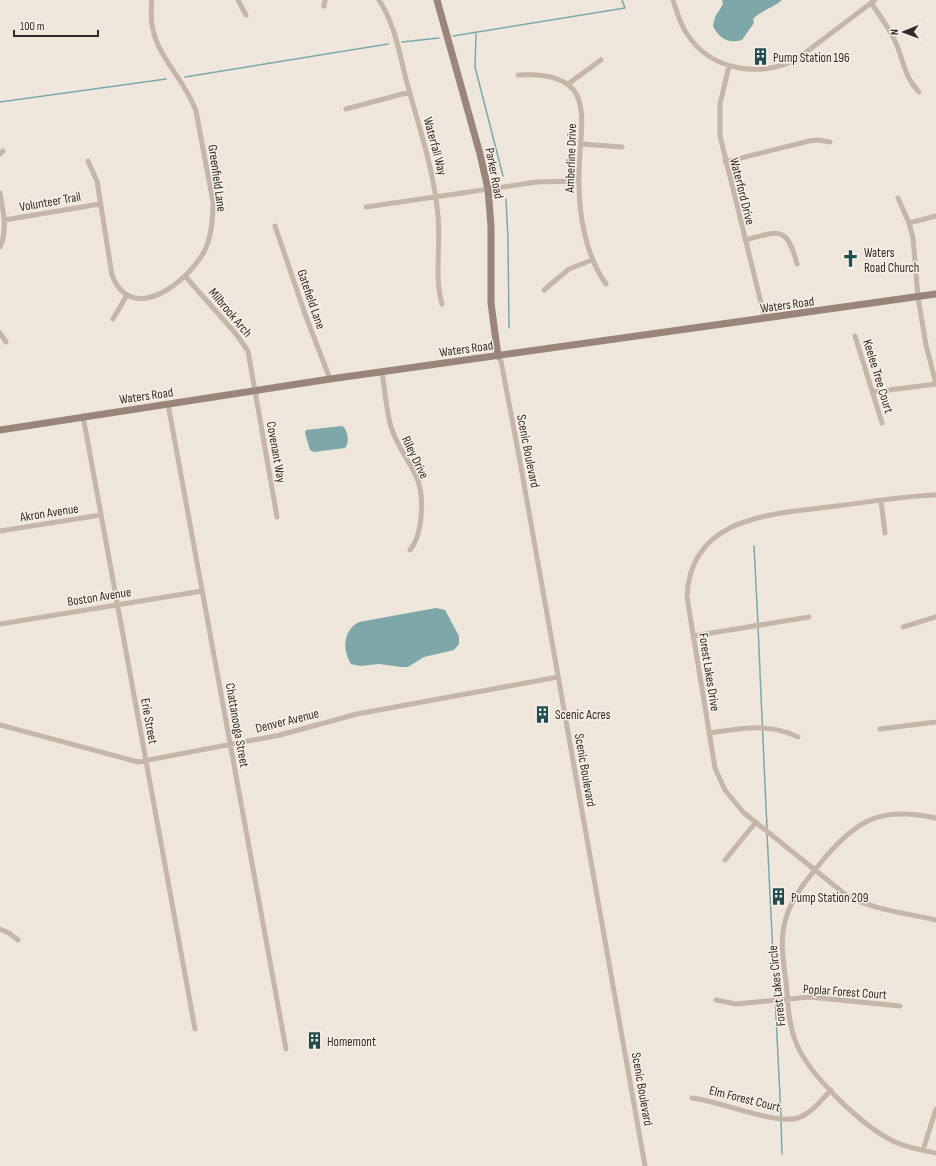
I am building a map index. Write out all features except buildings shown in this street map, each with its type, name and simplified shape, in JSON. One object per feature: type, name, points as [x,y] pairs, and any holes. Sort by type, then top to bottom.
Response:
[{"type":"street","name":"Greenfield Lane","points":[[127,295],[139,298],[148,298],[166,291],[186,276],[205,250],[212,232],[213,202],[196,111],[191,98],[166,62],[159,48],[152,30],[152,0]]},
{"type":"street","points":[[238,0],[246,15]]},
{"type":"street","name":"Waterfall Way","points":[[379,0],[391,26],[428,156],[436,196],[439,230],[439,291],[442,304]]},
{"type":"street","name":"Parker Road","points":[[437,0],[480,154],[488,189],[491,226],[491,303],[498,356]]},
{"type":"street","points":[[673,0],[688,35],[705,52],[729,66],[739,69],[765,70],[790,63],[808,52],[873,2],[898,47],[909,82],[919,92]]},
{"type":"street","points":[[568,84],[601,60]]},
{"type":"street","name":"Waterford Drive","points":[[729,66],[723,87],[719,121],[720,136],[725,162],[765,319]]},
{"type":"street","name":"Amberline Drive","points":[[518,75],[551,75],[568,84],[580,100],[581,144],[578,181],[580,208],[592,260],[596,270],[606,284]]},
{"type":"street","points":[[346,110],[410,92]]},
{"type":"street","points":[[725,162],[808,141],[818,140],[830,142]]},
{"type":"street","points":[[581,144],[622,147]]},
{"type":"street","points":[[88,161],[96,181],[112,275],[115,283],[121,291],[127,295],[113,319]]},
{"type":"street","points":[[366,207],[537,182],[578,181]]},
{"type":"street","points":[[0,193],[4,220],[4,234],[0,247]]},
{"type":"street","points":[[873,392],[936,384],[926,345],[918,297],[913,238],[909,223],[898,198]]},
{"type":"street","name":"Volunteer Trail","points":[[4,220],[100,204]]},
{"type":"street","points":[[909,223],[936,216]]},
{"type":"street","name":"Gatefield Lane","points":[[275,226],[305,314],[330,379]]},
{"type":"street","points":[[745,240],[770,234],[782,235],[790,242],[797,264]]},
{"type":"street","points":[[544,290],[569,270],[592,260]]},
{"type":"street","name":"Milbrook Arch","points":[[186,276],[245,345],[250,358],[255,390]]},
{"type":"street","name":"Waters Road","points":[[0,430],[330,379],[936,294]]},
{"type":"street","points":[[0,333],[6,342]]},
{"type":"street","name":"Keelee Tree Court","points":[[855,336],[882,424]]},
{"type":"street","name":"Scenic Boulevard","points":[[498,356],[501,361],[519,456],[645,1166]]},
{"type":"street","name":"Riley Drive","points":[[382,372],[390,425],[417,477],[419,486],[420,529],[415,543],[410,550]]},
{"type":"street","name":"Covenant Way","points":[[255,390],[277,517]]},
{"type":"street","name":"Chattanooga Street","points":[[168,404],[286,1050]]},
{"type":"street","name":"Erie Street","points":[[83,416],[194,1030]]},
{"type":"street","name":"Forest Lakes Drive","points":[[936,495],[881,500],[758,516],[739,524],[712,540],[696,557],[689,575],[686,597],[715,768],[725,790],[731,799],[756,822],[839,890],[857,901],[875,907],[936,920]]},
{"type":"street","points":[[881,500],[885,533]]},
{"type":"street","name":"Akron Avenue","points":[[0,531],[101,515]]},
{"type":"street","name":"Boston Avenue","points":[[0,624],[202,591]]},
{"type":"street","points":[[693,636],[809,617]]},
{"type":"street","points":[[903,627],[936,617]]},
{"type":"street","name":"Denver Avenue","points":[[0,725],[133,761],[146,761],[280,735],[363,712],[558,677]]},
{"type":"street","points":[[880,729],[936,722]]},
{"type":"street","points":[[709,733],[763,728],[782,729],[798,737]]},
{"type":"street","name":"Forest Lakes Circle","points":[[936,818],[902,813],[873,818],[849,832],[796,895],[786,916],[782,943],[791,1029],[797,1047],[811,1070],[873,1130],[896,1142],[936,1153]]},
{"type":"street","points":[[725,860],[756,822]]},
{"type":"street","points":[[0,930],[9,932],[18,940]]},
{"type":"street","name":"Poplar Forest Court","points":[[716,1000],[736,1004],[810,997],[900,1006]]},
{"type":"street","name":"Elm Forest Court","points":[[692,1098],[716,1102],[774,1118],[787,1119],[798,1118],[811,1111],[831,1090]]},
{"type":"street","points":[[923,1150],[936,1109]]},
{"type":"water","points":[[722,0],[782,0],[753,19],[754,23],[742,40],[732,41],[721,37],[713,26],[715,17],[723,4]]},
{"type":"water","points":[[342,426],[346,430],[348,436],[347,445],[345,448],[314,452],[310,450],[305,433],[306,430]]},
{"type":"water","points":[[436,608],[445,610],[459,636],[459,644],[454,650],[424,657],[408,667],[379,664],[360,666],[351,664],[345,647],[347,635],[359,622]]},
{"type":"waterway","points":[[453,36],[625,8],[622,0]]},
{"type":"waterway","points":[[476,34],[475,67],[503,176]]},
{"type":"waterway","points":[[402,42],[439,38]]},
{"type":"waterway","points":[[185,77],[388,44]]},
{"type":"waterway","points":[[0,102],[166,79]]},
{"type":"waterway","points":[[506,199],[509,328]]},
{"type":"waterway","points":[[754,546],[758,624]]},
{"type":"waterway","points":[[758,627],[767,829]]},
{"type":"waterway","points":[[767,833],[781,1117]]},
{"type":"waterway","points":[[781,1121],[782,1154]]},
{"type":"place","name":"Pump Station 196","points":[[760,57]]},
{"type":"place","name":"Waters Road Church","points":[[851,259]]},
{"type":"place","name":"Scenic Acres","points":[[542,714]]},
{"type":"place","name":"Pump Station 209","points":[[778,897]]},
{"type":"place","name":"Homemont","points":[[314,1041]]}]
